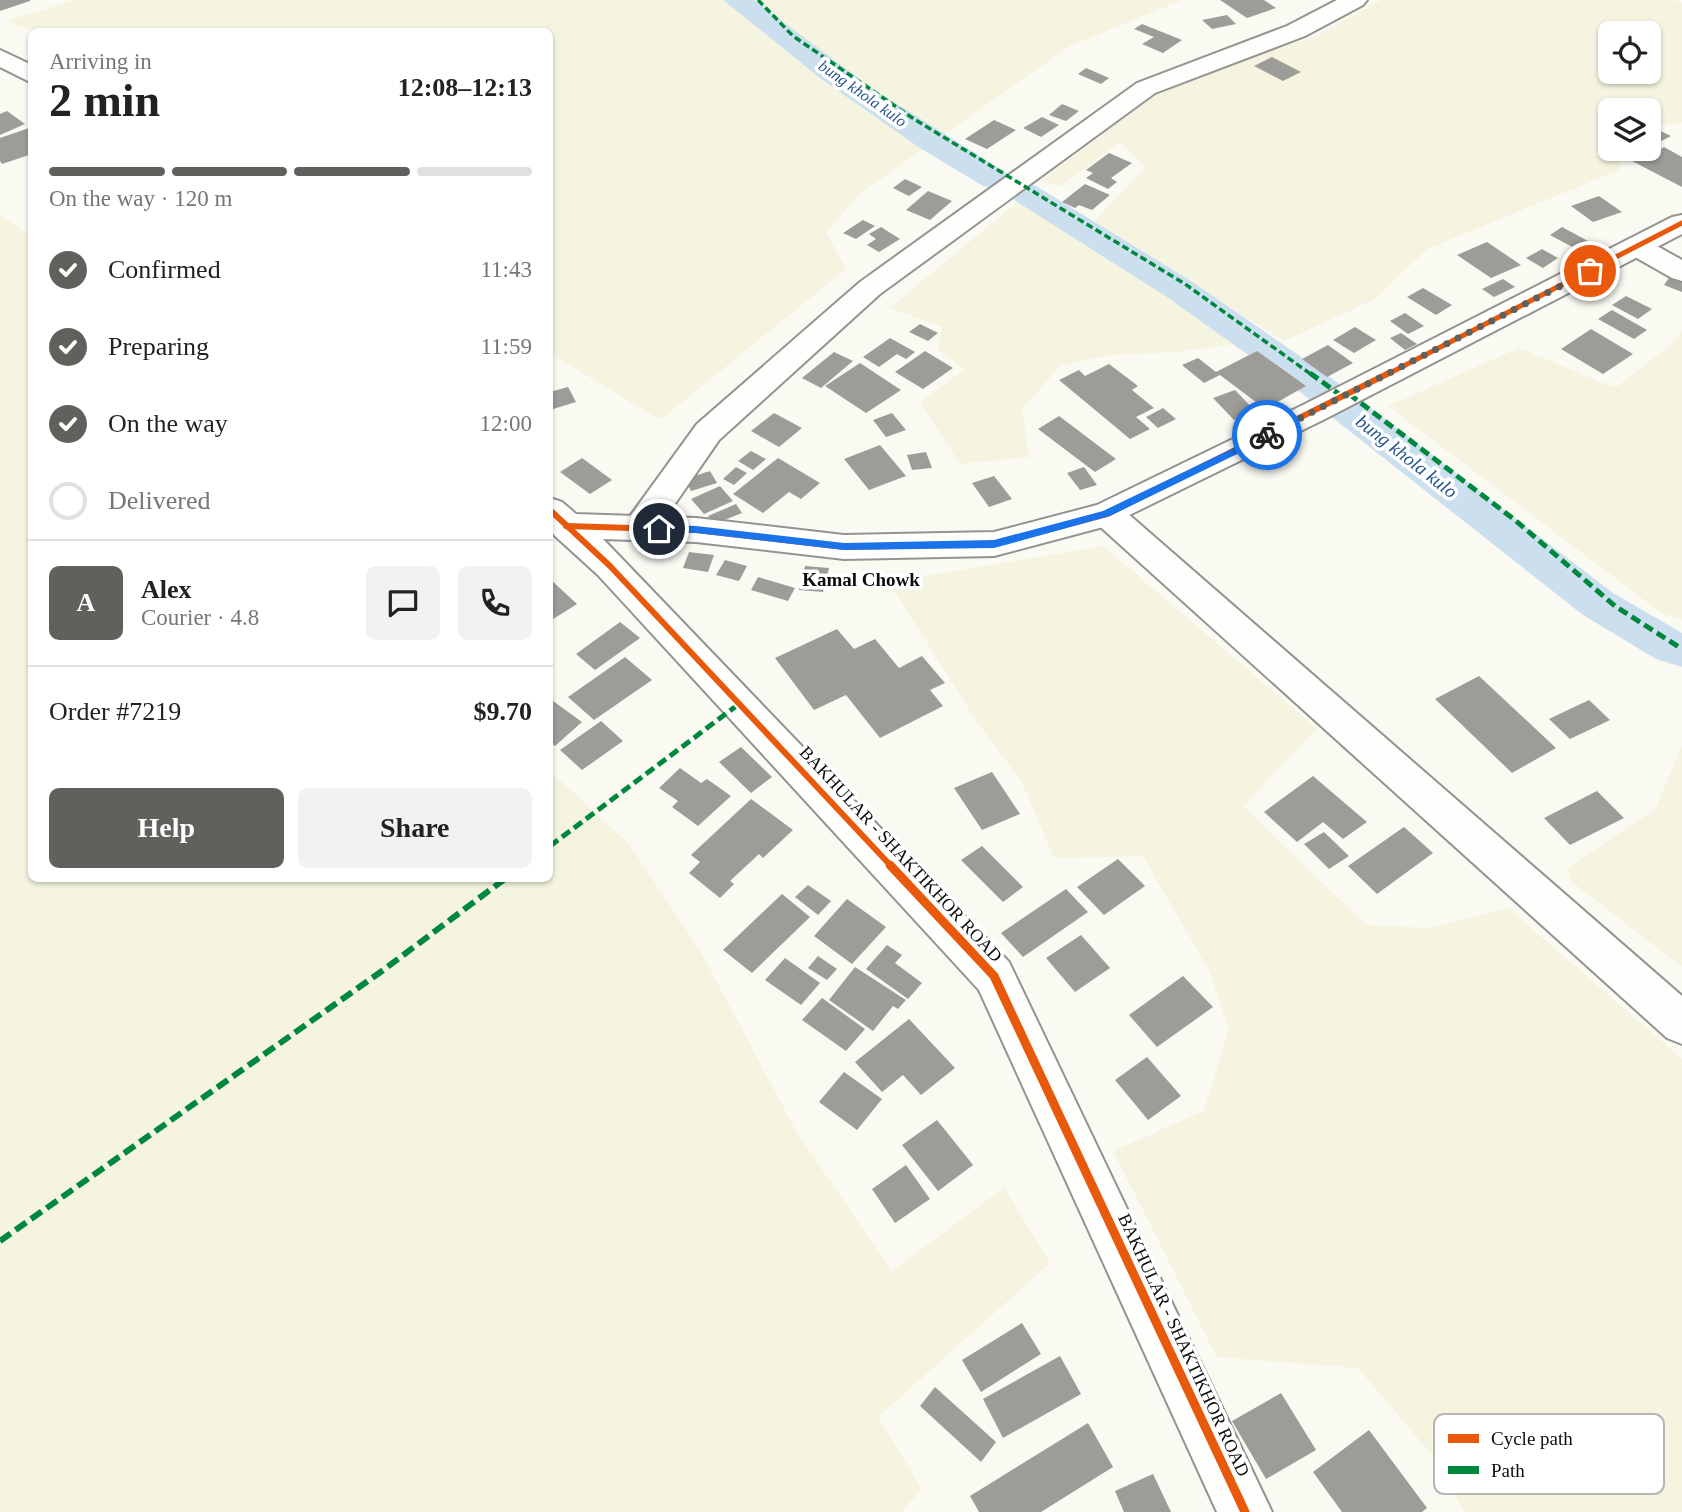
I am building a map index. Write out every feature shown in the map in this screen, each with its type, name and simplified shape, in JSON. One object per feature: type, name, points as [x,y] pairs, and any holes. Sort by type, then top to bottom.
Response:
[{"type":"street","points":[[640,528],[708,432],[870,288],[1146,88],[1296,31],[1355,0]]},
{"type":"street","points":[[0,57],[28,74]]},
{"type":"street","points":[[558,518],[844,547],[994,544],[1107,514],[1329,405],[1682,223]]},
{"type":"street","points":[[1638,247],[1682,272]]},
{"type":"street","points":[[1107,514],[1682,1024]]},
{"type":"street","name":"BAKHULAR - SHAKTIKHOR ROAD","points":[[558,518],[610,566],[994,976],[1245,1512]]},
{"type":"green space","points":[[76,0],[1182,0],[1070,46],[863,191],[826,232],[846,269],[660,420],[553,355],[553,28],[28,29],[6,21]]},
{"type":"green space","points":[[1381,0],[1673,0],[1682,3],[1682,123],[1661,124],[1661,98],[1598,98],[1598,161],[1621,161],[1619,170],[1427,249],[1375,299],[1284,341],[1093,223],[1145,167],[1120,142],[1060,186],[1040,181],[1153,97],[1224,65],[1314,37]]},
{"type":"green space","points":[[1020,200],[1240,343],[1178,352],[1109,355],[1060,366],[1022,409],[1029,457],[960,464],[920,402],[964,370],[938,349],[942,327],[890,308]]},
{"type":"green space","points":[[0,216],[28,234],[28,882],[553,882],[553,774],[629,844],[702,954],[797,1133],[892,1271],[1004,1188],[1050,1263],[878,1417],[922,1489],[901,1512],[0,1512]]},
{"type":"green space","points":[[1682,331],[1682,620],[1660,612],[1388,406],[1519,348],[1615,388],[1671,345]]},
{"type":"green space","points":[[1103,546],[1317,729],[1243,806],[1366,925],[1428,928],[1508,908],[1682,1059],[1682,1512],[1464,1512],[1455,1494],[1664,1494],[1664,1414],[1434,1414],[1434,1457],[1358,1368],[1217,1357],[1113,1151],[1204,1111],[1229,1029],[1210,972],[1143,856],[1054,858],[1022,782],[977,722],[889,582]]},
{"type":"green space","points":[[1682,746],[1682,967],[1571,881],[1568,868],[1655,809]]},
{"type":"building","points":[[0,0],[30,0],[30,1],[0,11]]},
{"type":"building","points":[[1220,0],[1264,0],[1276,8],[1247,18]]},
{"type":"building","points":[[1227,15],[1236,24],[1212,29],[1202,20]]},
{"type":"building","points":[[1142,24],[1182,40],[1163,53],[1142,44],[1154,37],[1134,29]]},
{"type":"building","points":[[1272,57],[1301,72],[1283,81],[1254,66]]},
{"type":"building","points":[[1086,68],[1109,78],[1101,84],[1078,74]]},
{"type":"building","points":[[1062,104],[1079,111],[1066,121],[1049,115]]},
{"type":"building","points":[[7,111],[25,124],[0,135],[0,114]]},
{"type":"building","points":[[1042,117],[1059,125],[1041,137],[1023,128]]},
{"type":"building","points":[[994,120],[1016,130],[987,149],[965,139]]},
{"type":"building","points":[[28,128],[28,155],[2,164],[0,138]]},
{"type":"building","points":[[1661,131],[1671,136],[1661,141]]},
{"type":"building","points":[[1664,147],[1682,157],[1682,187],[1632,161],[1661,161],[1661,149]]},
{"type":"building","points":[[1109,153],[1132,163],[1111,178],[1117,182],[1108,189],[1086,178],[1093,173],[1086,170]]},
{"type":"building","points":[[905,179],[922,187],[909,196],[893,188]]},
{"type":"building","points":[[1085,184],[1110,195],[1092,210],[1079,205],[1075,208],[1062,202]]},
{"type":"building","points":[[928,191],[952,201],[930,220],[906,210]]},
{"type":"building","points":[[1599,196],[1622,212],[1593,222],[1571,206]]},
{"type":"building","points":[[863,220],[875,226],[856,239],[843,233]]},
{"type":"building","points":[[881,227],[900,239],[879,252],[867,245],[876,239],[869,234]]},
{"type":"building","points":[[1562,227],[1588,241],[1576,249],[1550,235]]},
{"type":"building","points":[[1487,242],[1521,265],[1491,278],[1457,255]]},
{"type":"building","points":[[1542,249],[1558,258],[1543,268],[1526,258]]},
{"type":"building","points":[[1673,272],[1682,275],[1682,292],[1664,285]]},
{"type":"building","points":[[1503,279],[1515,287],[1494,297],[1482,289]]},
{"type":"building","points":[[1423,288],[1452,305],[1436,315],[1407,297]]},
{"type":"building","points":[[1626,296],[1652,309],[1638,319],[1612,305]]},
{"type":"building","points":[[1612,310],[1647,330],[1634,339],[1598,319]]},
{"type":"building","points":[[1405,313],[1424,326],[1408,334],[1390,321]]},
{"type":"building","points":[[920,324],[938,333],[928,341],[909,332]]},
{"type":"building","points":[[1355,327],[1376,340],[1354,353],[1333,340]]},
{"type":"building","points":[[1591,329],[1633,354],[1603,374],[1561,349]]},
{"type":"building","points":[[1401,333],[1417,344],[1405,350],[1390,338]]},
{"type":"building","points":[[890,338],[915,352],[906,359],[897,354],[879,367],[863,357]]},
{"type":"building","points":[[1328,345],[1353,363],[1327,377],[1302,359]]},
{"type":"building","points":[[925,351],[953,368],[923,389],[895,372]]},
{"type":"building","points":[[1257,351],[1306,386],[1265,409],[1220,375],[1204,383],[1182,365],[1198,358],[1216,372]]},
{"type":"building","points":[[834,352],[853,361],[821,388],[802,378]]},
{"type":"building","points":[[860,363],[901,390],[866,413],[825,386]]},
{"type":"building","points":[[1109,364],[1138,386],[1132,390],[1154,408],[1136,417],[1150,429],[1130,439],[1059,380],[1079,370],[1085,376]]},
{"type":"building","points":[[568,387],[576,402],[553,409],[553,391]]},
{"type":"building","points":[[1235,390],[1256,412],[1234,420],[1213,398]]},
{"type":"building","points":[[1163,408],[1176,419],[1158,428],[1146,417]]},
{"type":"building","points":[[774,413],[802,428],[779,447],[751,431]]},
{"type":"building","points":[[892,413],[906,430],[886,437],[873,420]]},
{"type":"building","points":[[1059,416],[1116,459],[1095,472],[1038,429]]},
{"type":"building","points":[[880,445],[906,476],[869,490],[844,459]]},
{"type":"building","points":[[751,451],[766,459],[753,470],[738,461]]},
{"type":"building","points":[[926,452],[932,468],[912,470],[907,455]]},
{"type":"building","points":[[582,458],[612,480],[590,494],[560,472]]},
{"type":"building","points":[[778,458],[820,483],[801,499],[789,492],[763,513],[733,494]]},
{"type":"building","points":[[736,467],[747,473],[734,485],[723,479]]},
{"type":"building","points":[[1084,467],[1097,485],[1080,490],[1067,473]]},
{"type":"building","points":[[710,471],[717,483],[691,491],[685,479]]},
{"type":"building","points":[[994,476],[1012,499],[989,507],[972,483]]},
{"type":"building","points":[[720,486],[733,501],[704,514],[691,499]]},
{"type":"building","points":[[736,504],[742,513],[714,524],[708,516]]},
{"type":"building","points":[[689,552],[714,555],[708,572],[683,568]]},
{"type":"building","points":[[725,560],[747,566],[739,581],[716,575]]},
{"type":"building","points":[[805,566],[829,568],[823,592],[799,590]]},
{"type":"building","points":[[758,577],[795,588],[788,601],[751,590]]},
{"type":"building","points":[[553,582],[577,604],[553,619]]},
{"type":"building","points":[[620,622],[640,638],[595,670],[576,654]]},
{"type":"building","points":[[837,629],[854,649],[875,639],[899,668],[922,656],[945,683],[930,690],[943,706],[880,738],[846,695],[814,710],[775,658]]},
{"type":"building","points":[[625,657],[652,680],[594,720],[568,697]]},
{"type":"building","points":[[1479,676],[1556,748],[1512,773],[1435,699]]},
{"type":"building","points":[[1589,700],[1610,720],[1570,739],[1549,719]]},
{"type":"building","points":[[553,701],[582,722],[555,746],[553,744]]},
{"type":"building","points":[[601,721],[623,741],[582,770],[560,750]]},
{"type":"building","points":[[741,747],[772,777],[751,793],[719,762]]},
{"type":"building","points":[[680,768],[701,783],[707,779],[731,796],[698,826],[672,807],[678,801],[659,788]]},
{"type":"building","points":[[992,772],[1020,814],[982,830],[954,788]]},
{"type":"building","points":[[1313,776],[1367,822],[1343,839],[1323,822],[1297,842],[1264,812]]},
{"type":"building","points":[[1597,791],[1624,818],[1570,845],[1544,818]]},
{"type":"building","points":[[751,799],[793,830],[763,858],[759,854],[730,881],[734,884],[720,898],[689,873],[700,862],[691,855]]},
{"type":"building","points":[[1404,827],[1433,853],[1377,894],[1348,866]]},
{"type":"building","points":[[1324,832],[1349,856],[1329,869],[1304,844]]},
{"type":"building","points":[[982,846],[1023,887],[1003,902],[961,860]]},
{"type":"building","points":[[1118,859],[1145,886],[1104,915],[1077,887]]},
{"type":"building","points":[[808,885],[831,901],[818,915],[795,897]]},
{"type":"building","points":[[1066,889],[1088,912],[1023,957],[1001,933]]},
{"type":"building","points":[[782,894],[810,917],[752,973],[723,950]]},
{"type":"building","points":[[847,899],[886,927],[852,964],[814,936]]},
{"type":"building","points":[[1081,935],[1110,968],[1075,992],[1046,958]]},
{"type":"building","points":[[887,945],[902,955],[895,963],[922,983],[908,999],[866,969]]},
{"type":"building","points":[[818,956],[837,969],[827,980],[808,968]]},
{"type":"building","points":[[785,958],[820,983],[801,1005],[765,980]]},
{"type":"building","points":[[855,967],[906,1000],[898,1009],[893,1006],[873,1031],[829,1000]]},
{"type":"building","points":[[1183,976],[1213,1007],[1157,1047],[1129,1015]]},
{"type":"building","points":[[822,998],[865,1029],[846,1051],[802,1020]]},
{"type":"building","points":[[909,1019],[955,1068],[921,1095],[903,1075],[882,1092],[855,1062]]},
{"type":"building","points":[[1147,1057],[1181,1096],[1148,1120],[1115,1080]]},
{"type":"building","points":[[844,1072],[882,1099],[857,1130],[819,1102]]},
{"type":"building","points":[[937,1120],[973,1165],[938,1191],[902,1145]]},
{"type":"building","points":[[906,1165],[930,1199],[895,1223],[872,1189]]},
{"type":"building","points":[[1022,1323],[1041,1354],[981,1392],[962,1360]]},
{"type":"building","points":[[1060,1356],[1081,1394],[1003,1438],[983,1399]]},
{"type":"building","points":[[935,1387],[996,1442],[981,1462],[920,1406]]},
{"type":"building","points":[[1281,1393],[1316,1450],[1266,1479],[1232,1421]]},
{"type":"building","points":[[1088,1423],[1113,1467],[1041,1512],[979,1512],[970,1496]]},
{"type":"building","points":[[1369,1430],[1427,1508],[1422,1512],[1342,1512],[1313,1472]]},
{"type":"building","points":[[1153,1474],[1171,1512],[1124,1512],[1115,1491]]},
{"type":"waterway","name":"bung khola kulo","points":[[737,0],[862,95],[994,179]]},
{"type":"waterway","name":"bung khola kulo","points":[[1025,193],[1179,289],[1313,383],[1598,604],[1682,651]]},
{"type":"marked path","points":[[758,0],[793,36],[914,119],[1185,284],[1343,397]]},
{"type":"marked path","points":[[1349,394],[1515,520],[1615,606],[1682,649]]},
{"type":"marked path","points":[[553,844],[739,704]]},
{"type":"marked path","points":[[0,1241],[382,971],[501,882]]},
{"type":"cycle path","points":[[566,526],[696,530],[844,547],[994,544],[1107,514],[1314,412],[1682,223]]},
{"type":"cycle path","points":[[553,513],[610,566],[994,976],[1245,1512]]},
{"type":"way so far","points":[[1267,435],[1590,271]]},
{"type":"district","name":"Kamal Chowk","points":[[861,579]]},
{"type":"route","points":[[659,529],[696,530],[844,547],[994,544],[1107,514],[1267,435]]}]
